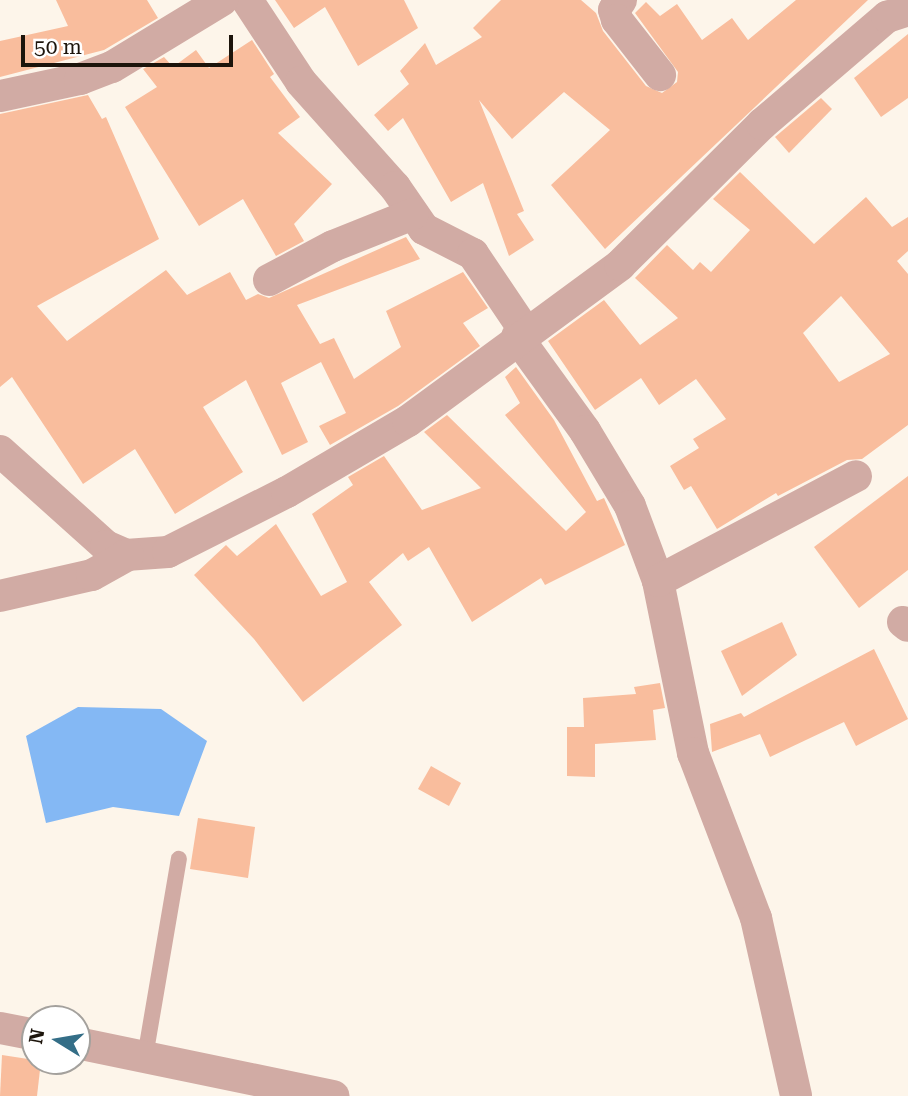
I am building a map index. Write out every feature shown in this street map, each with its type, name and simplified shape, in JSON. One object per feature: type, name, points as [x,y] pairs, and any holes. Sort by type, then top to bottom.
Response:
[{"type":"street","points":[[0,96],[80,79],[112,67],[222,0]]},
{"type":"street","points":[[247,0],[301,82],[372,160],[434,238],[473,254],[630,506],[658,581],[693,753],[756,918],[796,1096]]},
{"type":"street","points":[[621,0],[614,10],[617,20],[660,75]]},
{"type":"street","points":[[0,596],[92,575],[128,555],[168,552],[287,492],[408,421],[521,334],[620,265],[762,124],[887,17],[908,10]]},
{"type":"street","points":[[269,280],[333,246],[413,214]]},
{"type":"street","points":[[0,451],[106,546],[128,555]]},
{"type":"street","points":[[658,581],[856,476]]},
{"type":"street","points":[[0,1028],[21,1032]]},
{"type":"street","points":[[91,1046],[334,1096]]},
{"type":"lane","points":[[145,1057],[179,859]]},
{"type":"water","points":[[78,707],[161,709],[207,741],[179,816],[113,807],[46,823],[26,736]]},
{"type":"building","points":[[56,0],[147,0],[158,18],[104,50],[0,77],[0,41],[68,26]]},
{"type":"building","points":[[275,0],[404,0],[418,28],[358,66],[325,7],[294,28]]},
{"type":"building","points":[[501,0],[581,0],[596,13],[603,31],[646,86],[662,93],[677,82],[678,72],[635,13],[646,2],[660,16],[677,4],[702,40],[732,18],[748,40],[796,0],[868,0],[605,249],[551,185],[610,130],[564,92],[512,139],[479,100],[524,211],[517,214],[534,240],[509,256],[483,183],[451,202],[403,118],[388,131],[374,115],[409,84],[400,71],[425,43],[436,65],[482,37],[473,28]]},
{"type":"building","points":[[908,34],[908,98],[881,117],[854,78]]},
{"type":"building","points":[[252,40],[274,74],[270,77],[300,117],[278,133],[332,184],[294,224],[304,241],[276,256],[243,199],[199,226],[125,107],[157,87],[143,69],[164,57],[173,67],[196,50],[209,68]]},
{"type":"building","points":[[88,95],[102,119],[106,117],[159,239],[37,306],[67,341],[166,270],[187,295],[230,272],[246,300],[258,294],[269,298],[406,237],[420,259],[297,305],[320,344],[334,338],[354,379],[401,347],[386,311],[463,272],[488,308],[463,323],[480,346],[398,406],[330,445],[319,426],[346,413],[321,362],[281,383],[308,442],[282,455],[246,380],[203,407],[243,472],[175,514],[135,449],[83,484],[12,377],[0,387],[0,114]]},
{"type":"building","points":[[821,98],[832,109],[789,153],[775,137]]},
{"type":"building","points":[[740,172],[814,244],[866,197],[892,227],[908,217],[908,251],[897,261],[908,274],[908,425],[862,459],[847,460],[778,496],[776,493],[717,529],[691,486],[684,490],[670,466],[699,448],[693,439],[726,419],[696,379],[659,405],[641,378],[595,410],[548,341],[604,300],[640,345],[678,318],[635,278],[667,245],[693,270],[700,262],[711,272],[750,230],[713,199]],"holes":[[[841,296],[890,354],[839,382],[803,333]]]},
{"type":"building","points":[[516,367],[554,420],[597,501],[604,498],[625,545],[545,585],[541,578],[472,622],[429,547],[408,561],[403,553],[369,582],[402,625],[303,702],[254,639],[194,575],[226,545],[237,556],[276,524],[321,596],[347,582],[312,514],[353,485],[348,477],[384,456],[422,510],[481,488],[424,432],[447,415],[566,531],[586,512],[505,415],[520,403],[505,377]]},
{"type":"building","points":[[908,476],[908,570],[859,608],[814,547]]},
{"type":"building","points":[[782,622],[797,655],[742,696],[721,651]]},
{"type":"building","points":[[874,649],[908,719],[856,746],[844,722],[770,757],[760,734],[712,752],[710,724],[741,713],[744,717]]},
{"type":"building","points":[[660,683],[665,708],[653,710],[656,740],[595,744],[595,777],[567,776],[567,727],[584,727],[583,698],[636,694],[634,687]]},
{"type":"building","points":[[431,766],[461,783],[449,806],[418,789]]},
{"type":"building","points":[[198,818],[255,827],[248,878],[190,869]]},
{"type":"building","points":[[2,1055],[21,1058],[21,1075],[39,1075],[37,1096],[0,1096]]}]
